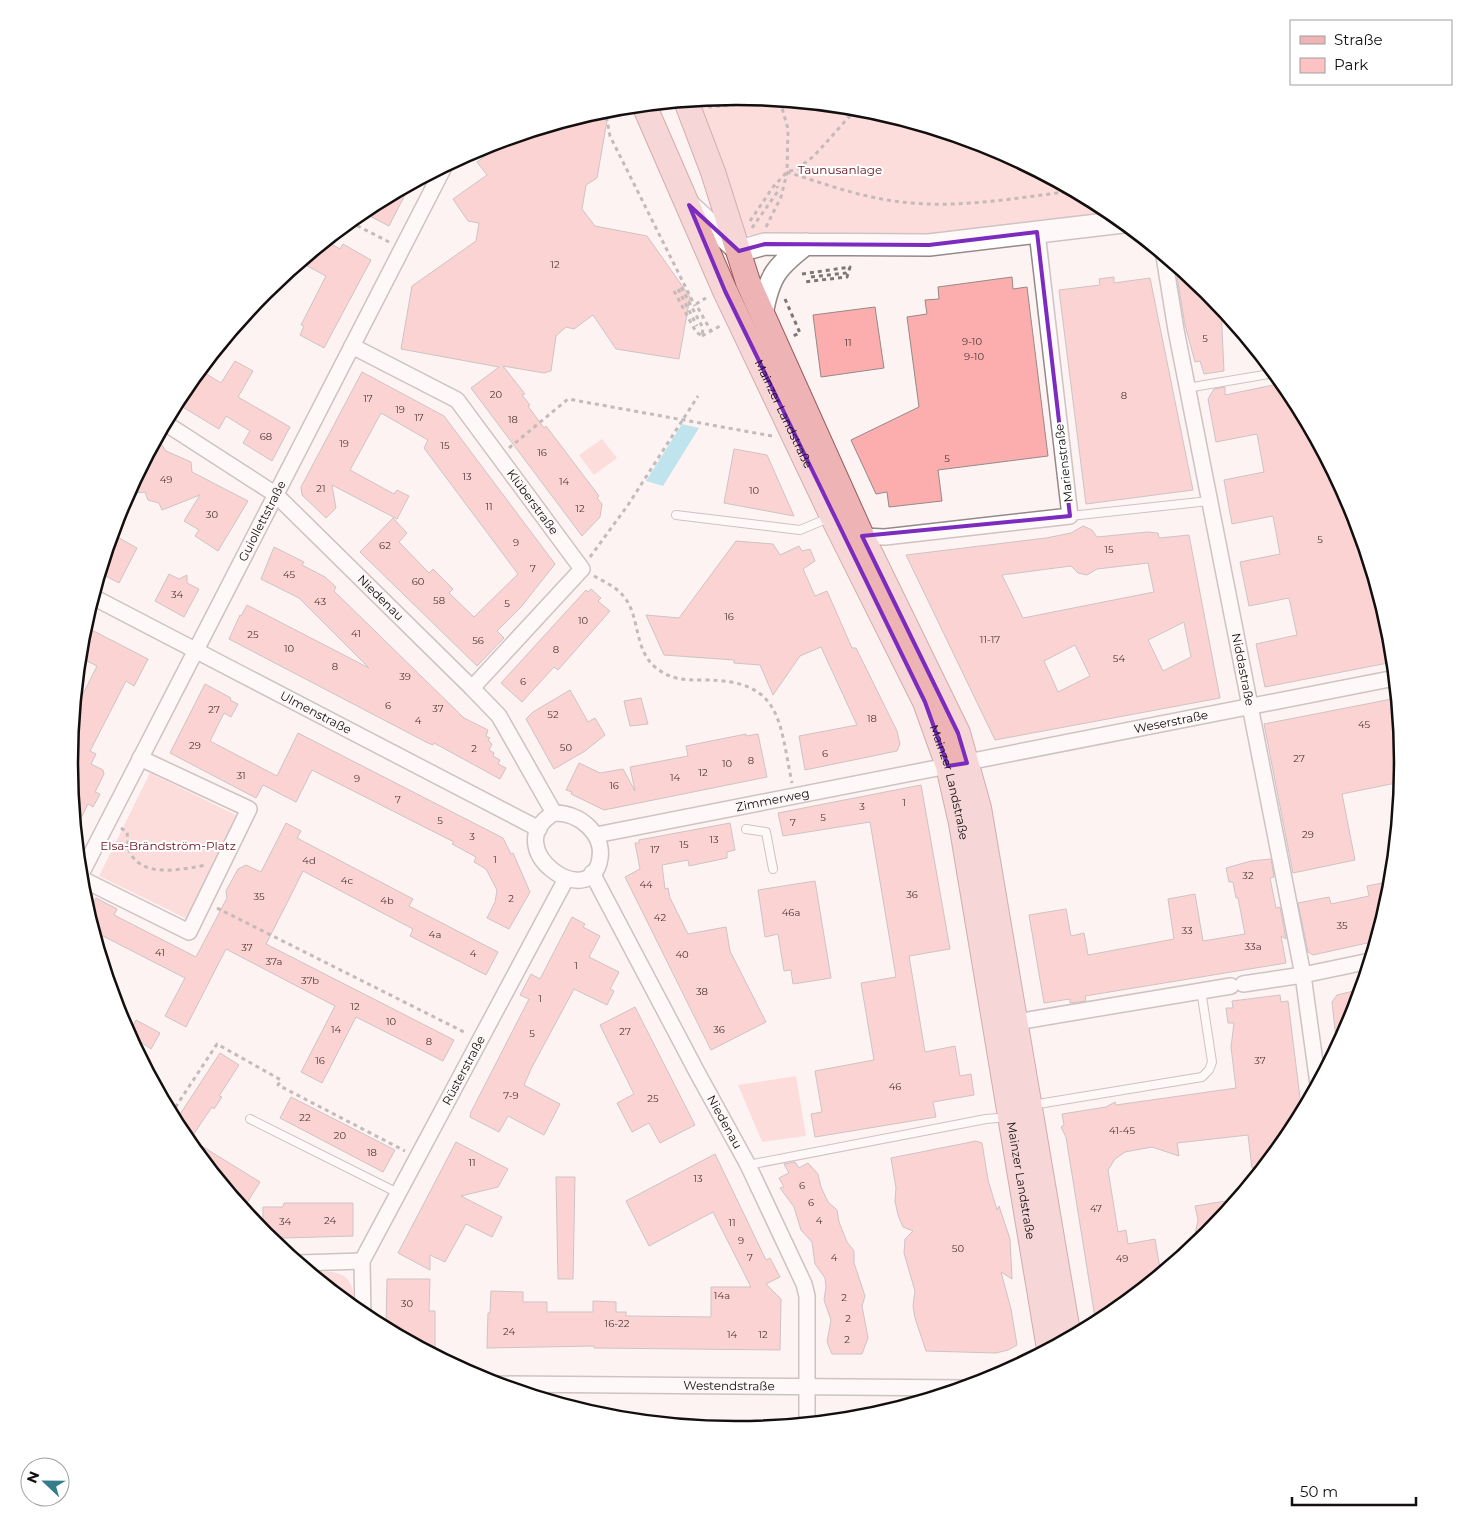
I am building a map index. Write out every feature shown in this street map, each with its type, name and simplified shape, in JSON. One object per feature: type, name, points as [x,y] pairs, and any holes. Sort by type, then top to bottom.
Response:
[{"type":"main road","points":[[688,107],[745,241]]},
{"type":"main road","points":[[647,112],[689,205],[745,241],[765,244],[929,246],[1112,223]]},
{"type":"main road","name":"Mainzer Landstraße","points":[[689,205],[725,291],[832,516],[925,702],[958,764],[978,796],[1016,1022],[1020,1111],[1048,1343]]},
{"type":"main road","points":[[725,291],[730,265],[745,241]]},
{"type":"main road","name":"Mainzer Landstraße","points":[[745,241],[748,282],[862,536],[958,733],[961,822],[1068,1332]]},
{"type":"main road","points":[[762,314],[767,288],[775,273],[784,261],[806,244]]},
{"type":"street","name":"Guiollettstraße","points":[[86,866],[194,650],[439,176]]},
{"type":"street","name":"Marienstraße","points":[[862,536],[885,537],[1070,516],[1037,232]]},
{"type":"street","name":"Niddastraße","points":[[1165,264],[1187,388],[1248,706],[1303,976],[1317,1074]]},
{"type":"street","name":"Klüberstraße","points":[[352,346],[457,400],[582,569]]},
{"type":"street","name":"Niedenau","points":[[171,427],[275,494],[472,688],[499,716],[554,813]]},
{"type":"street","points":[[472,688],[582,569]]},
{"type":"street","name":"Ulmenstraße","points":[[98,600],[539,829]]},
{"type":"street","name":"Weserstraße","points":[[958,764],[1389,679]]},
{"type":"street","points":[[88,881],[189,932],[249,809],[140,758]]},
{"type":"street","name":"Zimmerweg","points":[[596,834],[958,764]]},
{"type":"street","points":[[554,813],[564,814],[581,821],[596,834],[601,855],[599,864],[592,873],[582,879],[566,879],[553,872],[539,855],[537,837],[539,829],[547,817],[554,813]]},
{"type":"street","name":"Niedenau","points":[[592,873],[748,1165],[804,1284],[807,1296],[807,1418]]},
{"type":"street","name":"Rüsterstraße","points":[[362,1261],[566,879]]},
{"type":"street","points":[[1016,1022],[1201,990],[1303,976],[1364,962]]},
{"type":"street","points":[[308,1264],[362,1261],[363,1306]]},
{"type":"street","name":"Westendstraße","points":[[516,1384],[951,1386]]},
{"type":"lane","points":[[1187,388],[1267,374]]},
{"type":"lane","points":[[1070,516],[1209,501]]},
{"type":"lane","points":[[676,516],[800,530],[832,516]]},
{"type":"lane","points":[[746,828],[766,832],[773,869]]},
{"type":"lane","name":"Mainzer Landstraße","points":[[1020,1111],[1202,1076],[1209,1070],[1212,1062],[1201,990]]},
{"type":"lane","points":[[748,1165],[986,1120],[1020,1111]]},
{"type":"lane","points":[[250,1119],[398,1193]]},
{"type":"path","points":[[766,227],[782,197],[787,172],[788,129],[782,106]]},
{"type":"path","points":[[750,221],[773,187],[777,186],[787,172],[797,169],[814,156],[850,116]]},
{"type":"path","points":[[607,118],[610,136],[697,307],[710,331],[714,329]]},
{"type":"path","points":[[787,172],[863,196],[918,204],[958,205],[1063,192]]},
{"type":"path","points":[[745,241],[778,191],[777,186]]},
{"type":"path","points":[[357,225],[403,248]]},
{"type":"path","points":[[803,282],[847,276],[850,262]]},
{"type":"path","points":[[802,274],[850,267]]},
{"type":"path","points":[[811,277],[846,272],[850,267]]},
{"type":"path","points":[[678,289],[703,328],[702,336],[696,332],[678,289]]},
{"type":"path","points":[[678,289],[697,326]]},
{"type":"path","points":[[785,299],[800,333],[790,337]]},
{"type":"path","points":[[700,302],[702,306]]},
{"type":"path","points":[[698,396],[628,504],[582,569],[619,590],[626,598],[643,649],[653,666],[668,676],[680,680],[730,681],[753,688],[763,694],[772,705],[780,724],[794,796]]},
{"type":"path","points":[[499,456],[568,399],[681,421],[776,436]]},
{"type":"path","points":[[108,821],[127,832],[130,852],[145,868],[172,871],[214,864],[220,868]]},
{"type":"path","points":[[204,902],[480,1040]]},
{"type":"path","points":[[175,1107],[217,1044],[281,1080],[278,1085],[417,1158]]},
{"type":"highlighted area","points":[[689,205],[739,251],[765,244],[929,245],[1037,232],[1070,516],[862,536],[958,733],[967,763],[948,766],[925,702],[725,291]]},
{"type":"green space","name":"Taunusanlage","points":[[779,106],[822,111],[906,127],[988,155],[1065,193],[1098,214],[929,234],[746,235],[688,107]]},
{"type":"green space","points":[[602,439],[617,458],[594,475],[579,455]]},
{"type":"green space","name":"Elsa-Brändström-Platz","points":[[150,773],[238,816],[187,919],[99,876]]},
{"type":"green space","points":[[796,1076],[806,1136],[762,1142],[738,1085]]},
{"type":"green space","points":[[317,1271],[337,1273],[344,1276],[349,1280],[354,1300]]},
{"type":"water","points":[[682,424],[699,428],[663,486],[646,481]]},
{"type":"building","points":[[607,118],[597,178],[586,185],[582,209],[595,226],[647,236],[690,297],[679,359],[616,349],[593,315],[574,329],[566,327],[556,336],[551,371],[544,373],[503,366],[525,394],[522,395],[530,405],[528,406],[544,428],[546,426],[599,496],[597,498],[602,504],[600,517],[582,536],[471,388],[499,367],[401,349],[412,286],[476,241],[479,223],[468,221],[453,199],[487,175],[477,162],[489,153],[524,140],[566,127]]},
{"type":"building","points":[[405,194],[389,226],[370,216]]},
{"type":"building","points":[[331,244],[340,249],[343,244],[371,260],[324,348],[300,335],[304,326],[301,325],[326,276],[306,265]]},
{"type":"building","points":[[1177,276],[1222,319],[1224,371],[1204,374],[1200,361],[1195,362],[1185,325]]},
{"type":"building","points":[[1012,277],[1013,289],[1027,287],[1048,456],[938,470],[942,501],[889,507],[887,492],[876,494],[851,440],[919,407],[907,317],[927,314],[925,300],[939,299],[938,287]]},
{"type":"building","points":[[1114,277],[1114,283],[1150,278],[1193,490],[1086,504],[1059,290],[1100,285],[1099,279]]},
{"type":"building","points":[[875,307],[884,368],[821,377],[813,315]]},
{"type":"building","points":[[235,361],[253,371],[238,397],[290,427],[272,461],[243,443],[250,431],[226,416],[219,429],[183,407],[206,374],[221,383]]},
{"type":"building","points":[[362,372],[444,416],[555,564],[521,607],[497,631],[504,638],[477,666],[360,552],[393,518],[407,533],[399,542],[429,573],[433,569],[453,589],[449,593],[474,617],[518,574],[424,448],[428,440],[381,413],[350,470],[394,494],[397,490],[409,496],[397,519],[332,485],[336,508],[326,518],[302,495],[301,487]]},
{"type":"building","points":[[1274,385],[1306,434],[1327,472],[1360,552],[1372,593],[1387,663],[1265,687],[1256,644],[1297,635],[1289,598],[1249,606],[1240,562],[1280,554],[1273,516],[1232,524],[1224,480],[1264,472],[1257,434],[1216,442],[1208,399],[1214,389],[1225,387],[1225,395]]},
{"type":"building","points":[[162,445],[166,451],[191,462],[192,472],[248,501],[218,551],[195,536],[199,530],[184,521],[200,495],[162,510],[159,503],[148,500],[145,492],[136,493],[159,446]]},
{"type":"building","points":[[734,449],[767,455],[794,516],[724,503]]},
{"type":"building","points":[[1083,526],[1092,530],[1097,537],[1147,532],[1158,533],[1159,538],[1189,535],[1220,698],[995,740],[906,555],[1046,538],[1071,533]],"holes":[[[1148,563],[1154,592],[1023,618],[1002,575],[1071,566],[1078,573],[1087,575],[1097,569]],[[1184,622],[1191,657],[1163,671],[1148,640]],[[1075,645],[1090,676],[1058,692],[1044,661]]]},
{"type":"building","points":[[118,537],[137,548],[119,583],[105,576]]},
{"type":"building","points":[[736,541],[773,544],[780,555],[799,546],[802,551],[810,549],[815,561],[803,569],[815,596],[827,591],[852,648],[856,648],[897,731],[900,744],[897,751],[805,770],[799,736],[857,725],[821,647],[800,656],[773,695],[760,665],[734,663],[734,660],[664,655],[646,615],[679,618]]},
{"type":"building","points":[[274,547],[304,562],[302,565],[325,577],[336,587],[334,591],[464,718],[488,730],[486,736],[490,738],[488,740],[492,744],[489,750],[494,753],[493,756],[500,760],[498,764],[506,768],[500,779],[434,743],[433,745],[426,742],[229,639],[240,615],[247,605],[369,668],[299,598],[261,579]]},
{"type":"building","points":[[169,574],[179,579],[187,575],[187,583],[199,589],[184,617],[155,601]]},
{"type":"building","points":[[591,589],[601,598],[598,601],[610,611],[558,670],[554,667],[522,702],[501,683],[586,590],[588,592]]},
{"type":"building","points":[[91,630],[148,659],[134,686],[126,681],[90,751],[96,754],[91,764],[103,770],[104,774],[95,792],[100,794],[93,807],[88,804],[80,820],[78,764],[81,698],[97,666],[86,660]]},
{"type":"building","points":[[205,684],[231,698],[230,700],[238,704],[231,717],[224,713],[210,741],[277,776],[298,733],[503,838],[511,854],[513,853],[530,892],[509,929],[487,918],[495,902],[497,890],[486,869],[474,862],[476,857],[452,844],[454,842],[312,770],[296,802],[263,785],[256,798],[170,753]]},
{"type":"building","points":[[570,690],[588,722],[595,718],[605,735],[585,751],[554,769],[526,719],[533,712]]},
{"type":"building","points":[[641,698],[648,724],[630,726],[624,701]]},
{"type":"building","points":[[1391,699],[1394,783],[1342,794],[1355,860],[1293,873],[1264,724]]},
{"type":"building","points":[[746,734],[746,736],[758,734],[767,777],[604,810],[566,790],[579,763],[600,773],[623,769],[635,791],[630,767],[688,756],[686,746]]},
{"type":"building","points":[[921,785],[950,949],[909,956],[925,1052],[955,1046],[960,1076],[971,1074],[974,1095],[933,1102],[936,1117],[815,1137],[811,1114],[822,1112],[815,1071],[874,1060],[861,983],[896,977],[870,822],[783,836],[778,813]]},
{"type":"building","points":[[286,823],[301,831],[297,838],[413,899],[409,906],[498,952],[486,975],[410,936],[413,929],[303,871],[266,944],[454,1040],[443,1061],[356,1017],[322,1083],[301,1072],[335,1006],[226,949],[186,1027],[165,1016],[185,978],[103,936],[101,939],[93,904],[96,898],[117,909],[114,915],[196,957],[227,898],[226,891],[238,869],[246,865],[261,872]]},
{"type":"building","points":[[730,823],[735,850],[727,852],[727,858],[689,866],[688,860],[662,865],[665,889],[668,888],[670,898],[688,934],[726,927],[730,951],[766,1022],[711,1050],[625,877],[640,869],[635,843],[639,843],[639,840]]},
{"type":"building","points":[[1271,859],[1274,877],[1270,878],[1276,908],[1280,907],[1286,939],[1281,936],[1286,963],[1085,996],[1086,1001],[1070,1003],[1070,999],[1044,1003],[1029,915],[1066,909],[1071,936],[1084,933],[1088,955],[1174,939],[1168,899],[1195,894],[1203,941],[1245,934],[1238,898],[1236,898],[1233,882],[1229,882],[1226,868],[1251,861]]},
{"type":"building","points":[[815,881],[831,978],[793,984],[791,970],[784,971],[778,934],[765,937],[758,890]]},
{"type":"building","points":[[1384,883],[1370,942],[1313,955],[1308,952],[1298,903],[1329,897],[1331,904],[1369,896],[1367,886]]},
{"type":"building","points":[[572,917],[585,924],[583,927],[600,936],[589,957],[619,972],[610,989],[614,991],[607,1005],[574,989],[532,1067],[524,1085],[560,1104],[544,1135],[508,1116],[499,1132],[470,1117],[471,1112],[529,999],[520,995],[531,974],[540,979]]},
{"type":"building","points":[[1354,991],[1336,1035],[1332,1002],[1337,995]]},
{"type":"building","points":[[1280,995],[1281,1002],[1288,1001],[1301,1102],[1284,1129],[1255,1168],[1252,1168],[1248,1135],[1177,1143],[1179,1156],[1152,1147],[1125,1152],[1115,1159],[1108,1170],[1118,1232],[1126,1230],[1128,1244],[1155,1239],[1160,1267],[1095,1316],[1066,1137],[1061,1127],[1064,1125],[1062,1114],[1106,1107],[1115,1102],[1116,1105],[1236,1088],[1231,1047],[1234,1023],[1228,1023],[1226,1008],[1233,1008],[1232,1001]]},
{"type":"building","points":[[635,1007],[695,1125],[660,1143],[649,1123],[632,1132],[617,1103],[634,1094],[600,1025]]},
{"type":"building","points":[[136,1020],[160,1033],[151,1049],[139,1041],[133,1026]]},
{"type":"building","points":[[220,1053],[239,1065],[219,1096],[222,1097],[214,1109],[212,1107],[193,1135],[180,1115]]},
{"type":"building","points":[[291,1097],[395,1150],[383,1172],[280,1118]]},
{"type":"building","points":[[976,1141],[982,1143],[988,1180],[997,1210],[999,1206],[1010,1239],[1012,1279],[1001,1272],[1011,1309],[1017,1345],[996,1353],[926,1351],[915,1318],[913,1306],[915,1291],[904,1253],[905,1239],[913,1231],[903,1227],[898,1215],[891,1158]]},
{"type":"building","points":[[456,1142],[508,1169],[498,1187],[461,1196],[502,1217],[492,1237],[466,1224],[445,1262],[430,1255],[430,1270],[398,1253]]},
{"type":"building","points":[[200,1145],[260,1182],[246,1204]]},
{"type":"building","points":[[715,1154],[766,1260],[770,1258],[780,1277],[766,1284],[781,1299],[780,1350],[594,1348],[594,1346],[487,1348],[491,1291],[523,1292],[523,1302],[547,1302],[547,1312],[593,1312],[593,1301],[616,1302],[616,1312],[626,1312],[626,1316],[711,1317],[711,1287],[751,1287],[713,1212],[649,1246],[626,1201]]},
{"type":"building","points":[[795,1162],[799,1168],[808,1163],[818,1174],[821,1187],[828,1202],[837,1210],[839,1222],[847,1242],[854,1251],[854,1263],[865,1296],[862,1306],[868,1338],[862,1354],[832,1354],[827,1342],[831,1320],[824,1300],[825,1278],[815,1264],[812,1242],[801,1230],[794,1207],[780,1188],[784,1187],[779,1178],[789,1173],[784,1164]]},
{"type":"building","points":[[556,1177],[575,1177],[573,1279],[558,1279]]},
{"type":"building","points":[[1229,1201],[1195,1236],[1198,1220],[1195,1206]]},
{"type":"building","points":[[284,1203],[353,1203],[353,1236],[279,1237],[263,1222],[263,1207],[283,1207]]},
{"type":"building","points":[[387,1279],[430,1279],[429,1311],[435,1311],[435,1348],[386,1321]]}]
